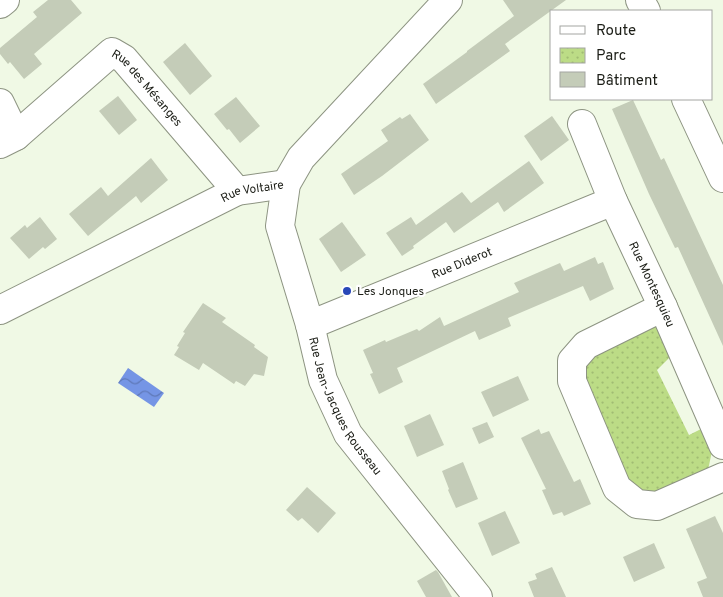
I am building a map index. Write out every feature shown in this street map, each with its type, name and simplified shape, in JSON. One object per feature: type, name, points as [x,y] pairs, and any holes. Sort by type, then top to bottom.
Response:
[{"type":"street","points":[[0,4],[5,0]]},
{"type":"street","name":"Rue Voltaire","points":[[0,310],[238,191],[286,184],[301,158],[448,0]]},
{"type":"street","name":"Rue des Mésanges","points":[[8,140],[112,52],[124,59],[238,191]]},
{"type":"street","points":[[686,100],[723,178]]},
{"type":"street","points":[[0,103],[8,140]]},
{"type":"street","name":"Rue Montesquieu","points":[[582,124],[613,201],[663,307],[723,444]]},
{"type":"street","name":"Rue Jean-Jacques Rousseau","points":[[286,184],[280,226],[310,325],[323,380],[348,434],[478,597]]},
{"type":"street","name":"Rue Diderot","points":[[310,325],[613,201]]},
{"type":"street","points":[[663,307],[586,345],[572,361],[572,381],[617,488],[637,504],[657,506],[723,478]]},
{"type":"green space","points":[[655,323],[672,355],[657,370],[689,435],[703,428],[712,451],[707,475],[656,497],[632,489],[582,378],[586,355]]},
{"type":"water","points":[[128,368],[164,393],[154,407],[118,383]]},
{"type":"building","points":[[48,0],[71,0],[82,13],[34,54],[42,64],[24,79],[10,62],[8,64],[0,54],[0,48],[37,17],[33,12]]},
{"type":"building","points":[[503,0],[566,0],[505,44],[510,51],[436,104],[423,84],[514,16]]},
{"type":"building","points":[[185,43],[212,76],[190,95],[163,62]]},
{"type":"building","points":[[118,96],[137,120],[119,135],[99,111]]},
{"type":"building","points":[[236,97],[260,126],[240,143],[214,114]]},
{"type":"building","points":[[633,100],[661,160],[664,158],[723,285],[723,346],[678,247],[675,248],[649,194],[612,109]]},
{"type":"building","points":[[410,114],[429,140],[354,195],[341,174],[388,141],[381,130],[400,117],[402,119]]},
{"type":"building","points":[[552,116],[569,140],[541,161],[524,136]]},
{"type":"building","points":[[151,158],[168,180],[141,203],[136,196],[88,236],[69,214],[101,187],[108,196]]},
{"type":"building","points":[[529,161],[544,183],[504,212],[498,202],[454,233],[446,222],[402,256],[386,233],[411,217],[416,225],[462,192],[471,203]]},
{"type":"building","points":[[40,217],[57,239],[45,249],[43,247],[29,259],[10,238],[25,225],[27,228]]},
{"type":"building","points":[[342,222],[366,255],[341,272],[319,239]]},
{"type":"building","points":[[595,257],[598,264],[603,262],[614,289],[590,301],[583,286],[508,318],[511,326],[479,340],[475,331],[397,368],[403,382],[379,394],[370,374],[373,373],[363,350],[417,329],[419,331],[440,317],[444,326],[519,292],[514,283],[560,263],[564,271]]},
{"type":"building","points":[[203,303],[226,318],[222,322],[255,345],[254,347],[268,357],[264,376],[254,374],[245,386],[236,381],[234,384],[203,363],[199,370],[174,355],[185,333],[183,332]]},
{"type":"building","points":[[518,376],[529,400],[493,417],[481,392]]},
{"type":"building","points":[[430,414],[444,445],[417,457],[404,426]]},
{"type":"building","points":[[487,422],[494,437],[479,444],[472,428]]},
{"type":"building","points":[[539,429],[541,434],[549,431],[574,482],[580,479],[591,504],[564,516],[562,512],[553,515],[542,490],[546,489],[521,438]]},
{"type":"building","points":[[463,462],[478,499],[456,508],[442,471]]},
{"type":"building","points":[[307,487],[336,513],[318,533],[302,518],[298,521],[286,510]]},
{"type":"building","points":[[505,511],[520,543],[492,556],[478,523]]},
{"type":"building","points":[[715,516],[723,533],[723,597],[703,597],[697,582],[707,578],[686,529]]},
{"type":"building","points":[[654,543],[665,568],[634,582],[623,557]]},
{"type":"building","points":[[552,567],[566,597],[534,597],[528,582],[537,579],[535,574]]},
{"type":"building","points":[[436,570],[452,597],[426,597],[417,581]]},
{"type":"place","name":"Les Jonques","points":[[347,291]]}]
